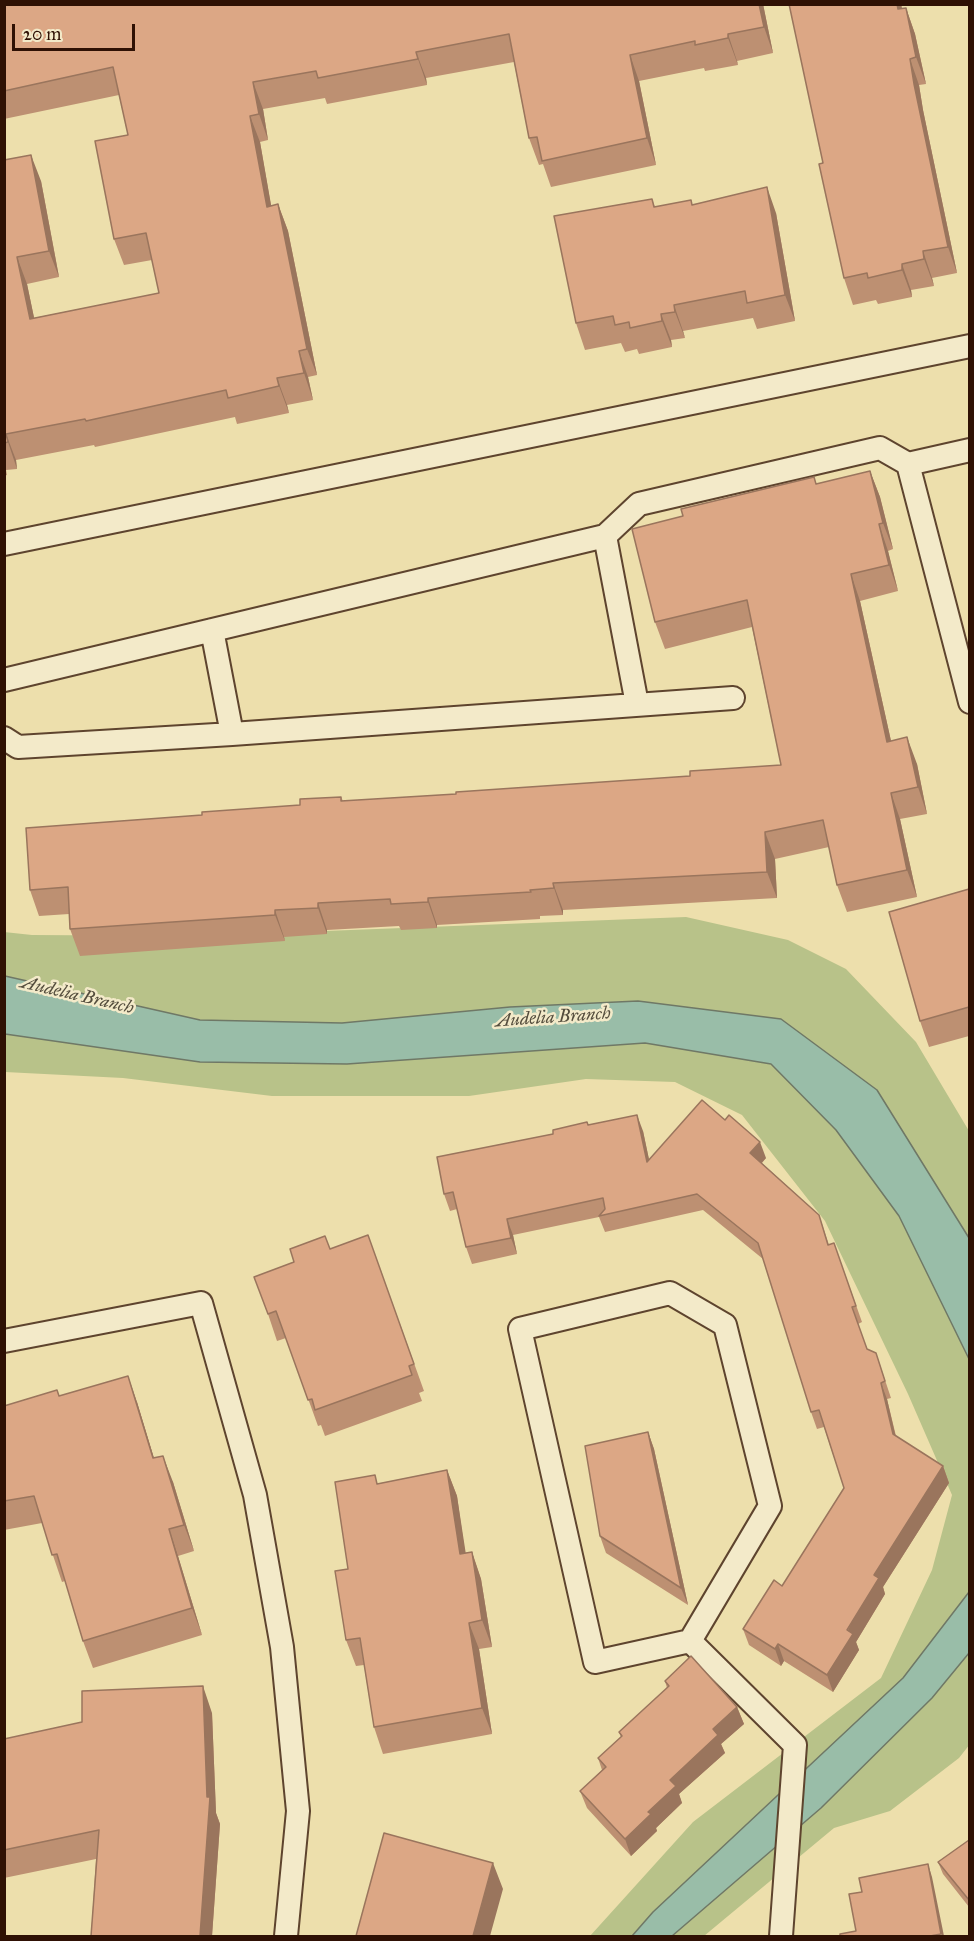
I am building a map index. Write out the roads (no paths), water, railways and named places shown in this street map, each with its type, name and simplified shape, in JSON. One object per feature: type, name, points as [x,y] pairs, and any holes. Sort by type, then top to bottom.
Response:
[{"type":"lane","points":[[4,544],[969,346]]},
{"type":"lane","points":[[4,680],[604,536],[639,504],[880,448],[908,464],[969,450]]},
{"type":"lane","points":[[908,464],[969,702]]},
{"type":"lane","points":[[604,536],[637,704]]},
{"type":"lane","points":[[212,630],[232,734]]},
{"type":"lane","points":[[4,738],[18,747],[733,698]]},
{"type":"lane","points":[[670,1293],[724,1325],[770,1506],[690,1641],[595,1662],[520,1329],[670,1293]]},
{"type":"lane","points":[[4,1341],[201,1303],[255,1495],[282,1647],[297,1811],[286,1936]]},
{"type":"lane","points":[[690,1641],[795,1745],[781,1936]]},
{"type":"water","name":"Audelia Branch","points":[[5,976],[200,1020],[342,1023],[510,1007],[638,1001],[781,1019],[877,1090],[969,1238],[969,1359],[899,1216],[836,1130],[771,1064],[645,1043],[347,1064],[200,1062],[5,1034]]},
{"type":"water","points":[[969,1592],[969,1653],[932,1698],[821,1808],[672,1936],[632,1936],[653,1912],[903,1678]]}]
